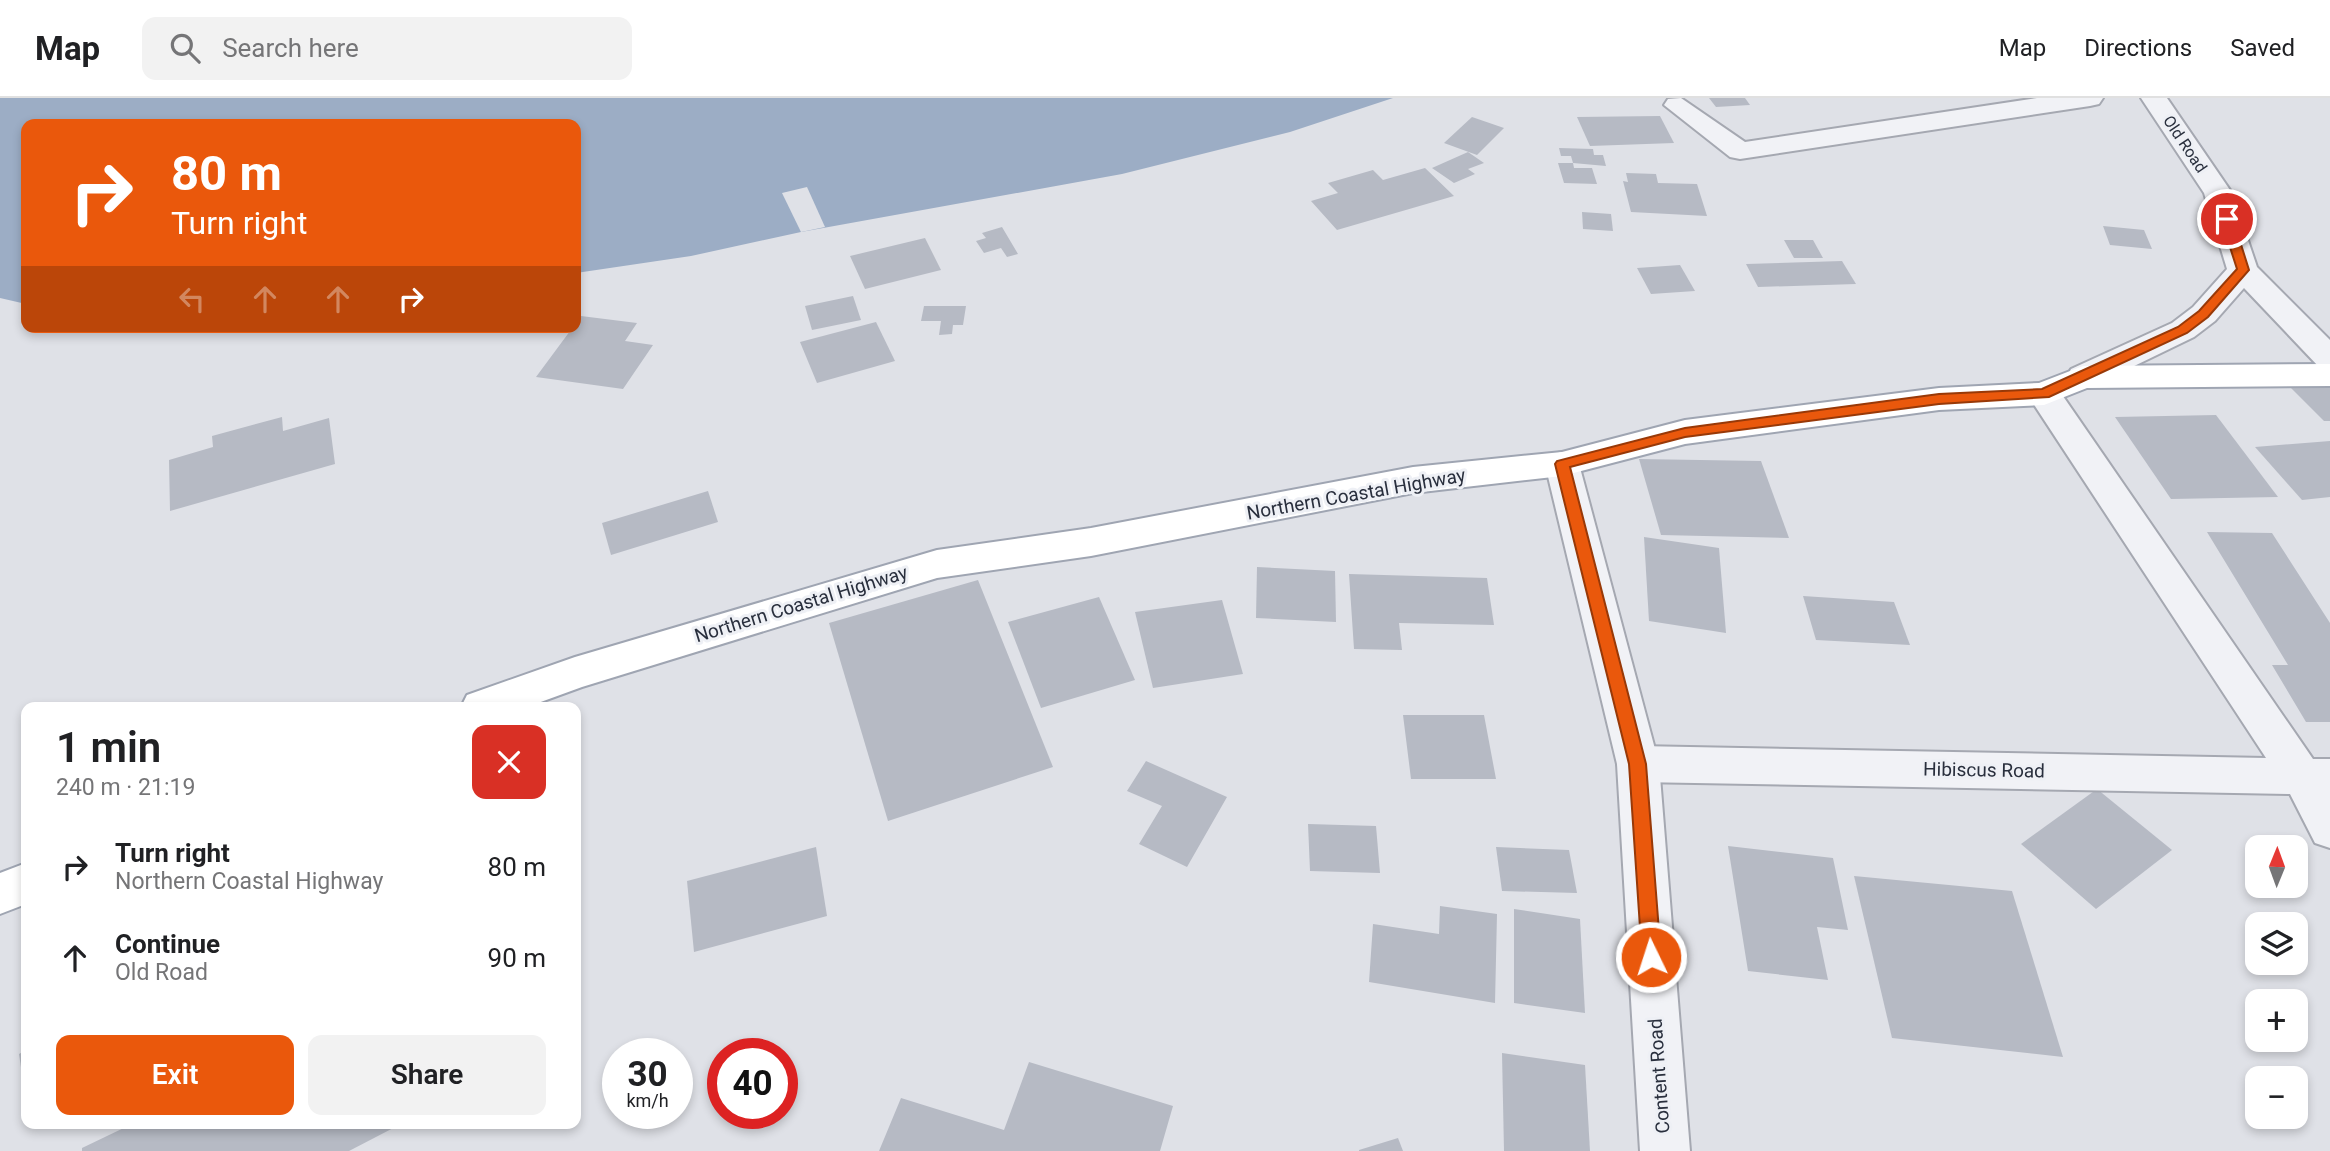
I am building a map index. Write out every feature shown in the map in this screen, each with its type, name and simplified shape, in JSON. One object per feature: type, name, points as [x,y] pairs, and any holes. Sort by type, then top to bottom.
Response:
[{"type":"main road","name":"Northern Coastal Highway","points":[[495,702],[575,673],[937,564],[1091,542],[1413,480],[1562,464],[1685,432],[1939,399],[2044,394],[2083,377],[2330,375]]},
{"type":"main road","points":[[0,894],[21,885]]},
{"type":"street","points":[[1676,105],[1741,151],[2090,98]]},
{"type":"street","name":"Old Road","points":[[2154,98],[2218,193],[2243,270],[2330,359]]},
{"type":"street","points":[[2083,377],[2183,330],[2204,314],[2243,270]]},
{"type":"street","points":[[2044,394],[2316,777],[2330,829]]},
{"type":"street","name":"Content Road","points":[[1562,464],[1638,764],[1665,1151]]},
{"type":"street","name":"Hibiscus Road","points":[[1638,764],[2316,777]]},
{"type":"water","points":[[0,98],[1393,98],[1290,132],[1122,174],[801,232],[691,256],[581,272],[581,119],[21,119],[21,303],[0,298]]},
{"type":"pier","points":[[807,187],[825,227],[801,232],[782,193]]},
{"type":"building","points":[[1709,98],[1745,98],[1750,105],[1716,107]]},
{"type":"building","points":[[1660,116],[1674,143],[1590,146],[1577,117]]},
{"type":"building","points":[[1472,117],[1504,128],[1477,155],[1444,143]]},
{"type":"building","points":[[1559,148],[1593,149],[1594,155],[1603,155],[1606,166],[1573,163],[1571,156],[1561,156]]},
{"type":"building","points":[[1468,152],[1484,163],[1468,169],[1475,174],[1454,183],[1432,168]]},
{"type":"building","points":[[1558,163],[1573,163],[1574,168],[1592,168],[1597,184],[1564,183]]},
{"type":"building","points":[[1425,168],[1454,196],[1337,230],[1311,201],[1338,193],[1328,183],[1373,170],[1383,180]]},
{"type":"building","points":[[1626,173],[1656,174],[1658,183],[1697,184],[1707,216],[1631,212],[1623,181],[1628,182]]},
{"type":"building","points":[[1582,212],[1611,214],[1613,231],[1583,229]]},
{"type":"building","points":[[2103,226],[2144,230],[2152,249],[2110,245]]},
{"type":"building","points":[[1002,227],[1018,254],[1007,257],[1001,248],[984,253],[976,241],[986,238],[982,233]]},
{"type":"building","points":[[925,238],[941,270],[865,289],[850,256]]},
{"type":"building","points":[[1784,240],[1813,240],[1823,258],[1794,258]]},
{"type":"building","points":[[1842,261],[1856,284],[1758,287],[1746,264]]},
{"type":"building","points":[[1680,265],[1695,291],[1651,294],[1637,268]]},
{"type":"building","points":[[853,296],[861,320],[812,330],[805,306]]},
{"type":"building","points":[[924,306],[966,306],[963,325],[953,325],[952,334],[939,335],[941,321],[921,321]]},
{"type":"building","points":[[581,316],[637,323],[625,341],[653,345],[623,389],[536,377],[569,333],[581,333]]},
{"type":"building","points":[[876,322],[895,361],[817,383],[800,342]]},
{"type":"building","points":[[2330,381],[2330,421],[2324,421],[2288,385]]},
{"type":"building","points":[[2216,415],[2278,497],[2171,499],[2115,417]]},
{"type":"building","points":[[282,417],[283,431],[329,418],[335,464],[170,511],[169,460],[213,447],[212,436]]},
{"type":"building","points":[[2330,441],[2330,497],[2302,500],[2255,447]]},
{"type":"building","points":[[1639,459],[1761,461],[1789,538],[1661,535]]},
{"type":"building","points":[[708,491],[718,522],[611,555],[602,523]]},
{"type":"building","points":[[2207,532],[2272,533],[2330,623],[2330,722],[2306,722],[2272,665],[2288,665]]},
{"type":"building","points":[[1644,537],[1719,548],[1726,633],[1649,621]]},
{"type":"building","points":[[1257,567],[1335,571],[1336,622],[1256,618]]},
{"type":"building","points":[[1349,574],[1487,578],[1494,625],[1399,623],[1402,650],[1354,649]]},
{"type":"building","points":[[978,580],[1053,767],[888,821],[829,623]]},
{"type":"building","points":[[1803,596],[1894,602],[1910,645],[1816,640]]},
{"type":"building","points":[[1099,597],[1135,680],[1041,708],[1008,622]]},
{"type":"building","points":[[1222,600],[1243,674],[1153,688],[1135,612]]},
{"type":"building","points":[[1403,715],[1484,715],[1496,779],[1411,779]]},
{"type":"building","points":[[1146,761],[1227,797],[1187,867],[1139,844],[1162,806],[1127,791]]},
{"type":"building","points":[[2097,789],[2172,850],[2096,909],[2021,844]]},
{"type":"building","points":[[1308,824],[1376,826],[1380,873],[1310,871]]},
{"type":"building","points":[[1728,846],[1833,858],[1848,930],[1817,927],[1828,980],[1748,971]]},
{"type":"building","points":[[816,847],[827,916],[694,952],[687,881]]},
{"type":"building","points":[[1496,847],[1569,850],[1577,893],[1502,891]]},
{"type":"building","points":[[1854,876],[2012,891],[2063,1057],[1892,1038]]},
{"type":"building","points":[[1440,906],[1497,914],[1495,1003],[1369,982],[1373,924],[1439,934]]},
{"type":"building","points":[[1514,909],[1580,919],[1585,1013],[1514,1003]]},
{"type":"building","points":[[1502,1053],[1585,1065],[1590,1151],[1504,1151]]},
{"type":"building","points":[[1029,1062],[1173,1106],[1160,1151],[879,1151],[901,1098],[1004,1130]]},
{"type":"building","points":[[122,1129],[391,1129],[349,1151],[82,1151],[82,1148]]},
{"type":"building","points":[[1398,1138],[1403,1151],[1359,1151],[1359,1150]]},
{"type":"route","points":[[1651,957],[1638,764],[1562,464],[1685,432],[1939,399],[2044,394],[2183,330],[2204,314],[2243,270],[2227,219]]}]
